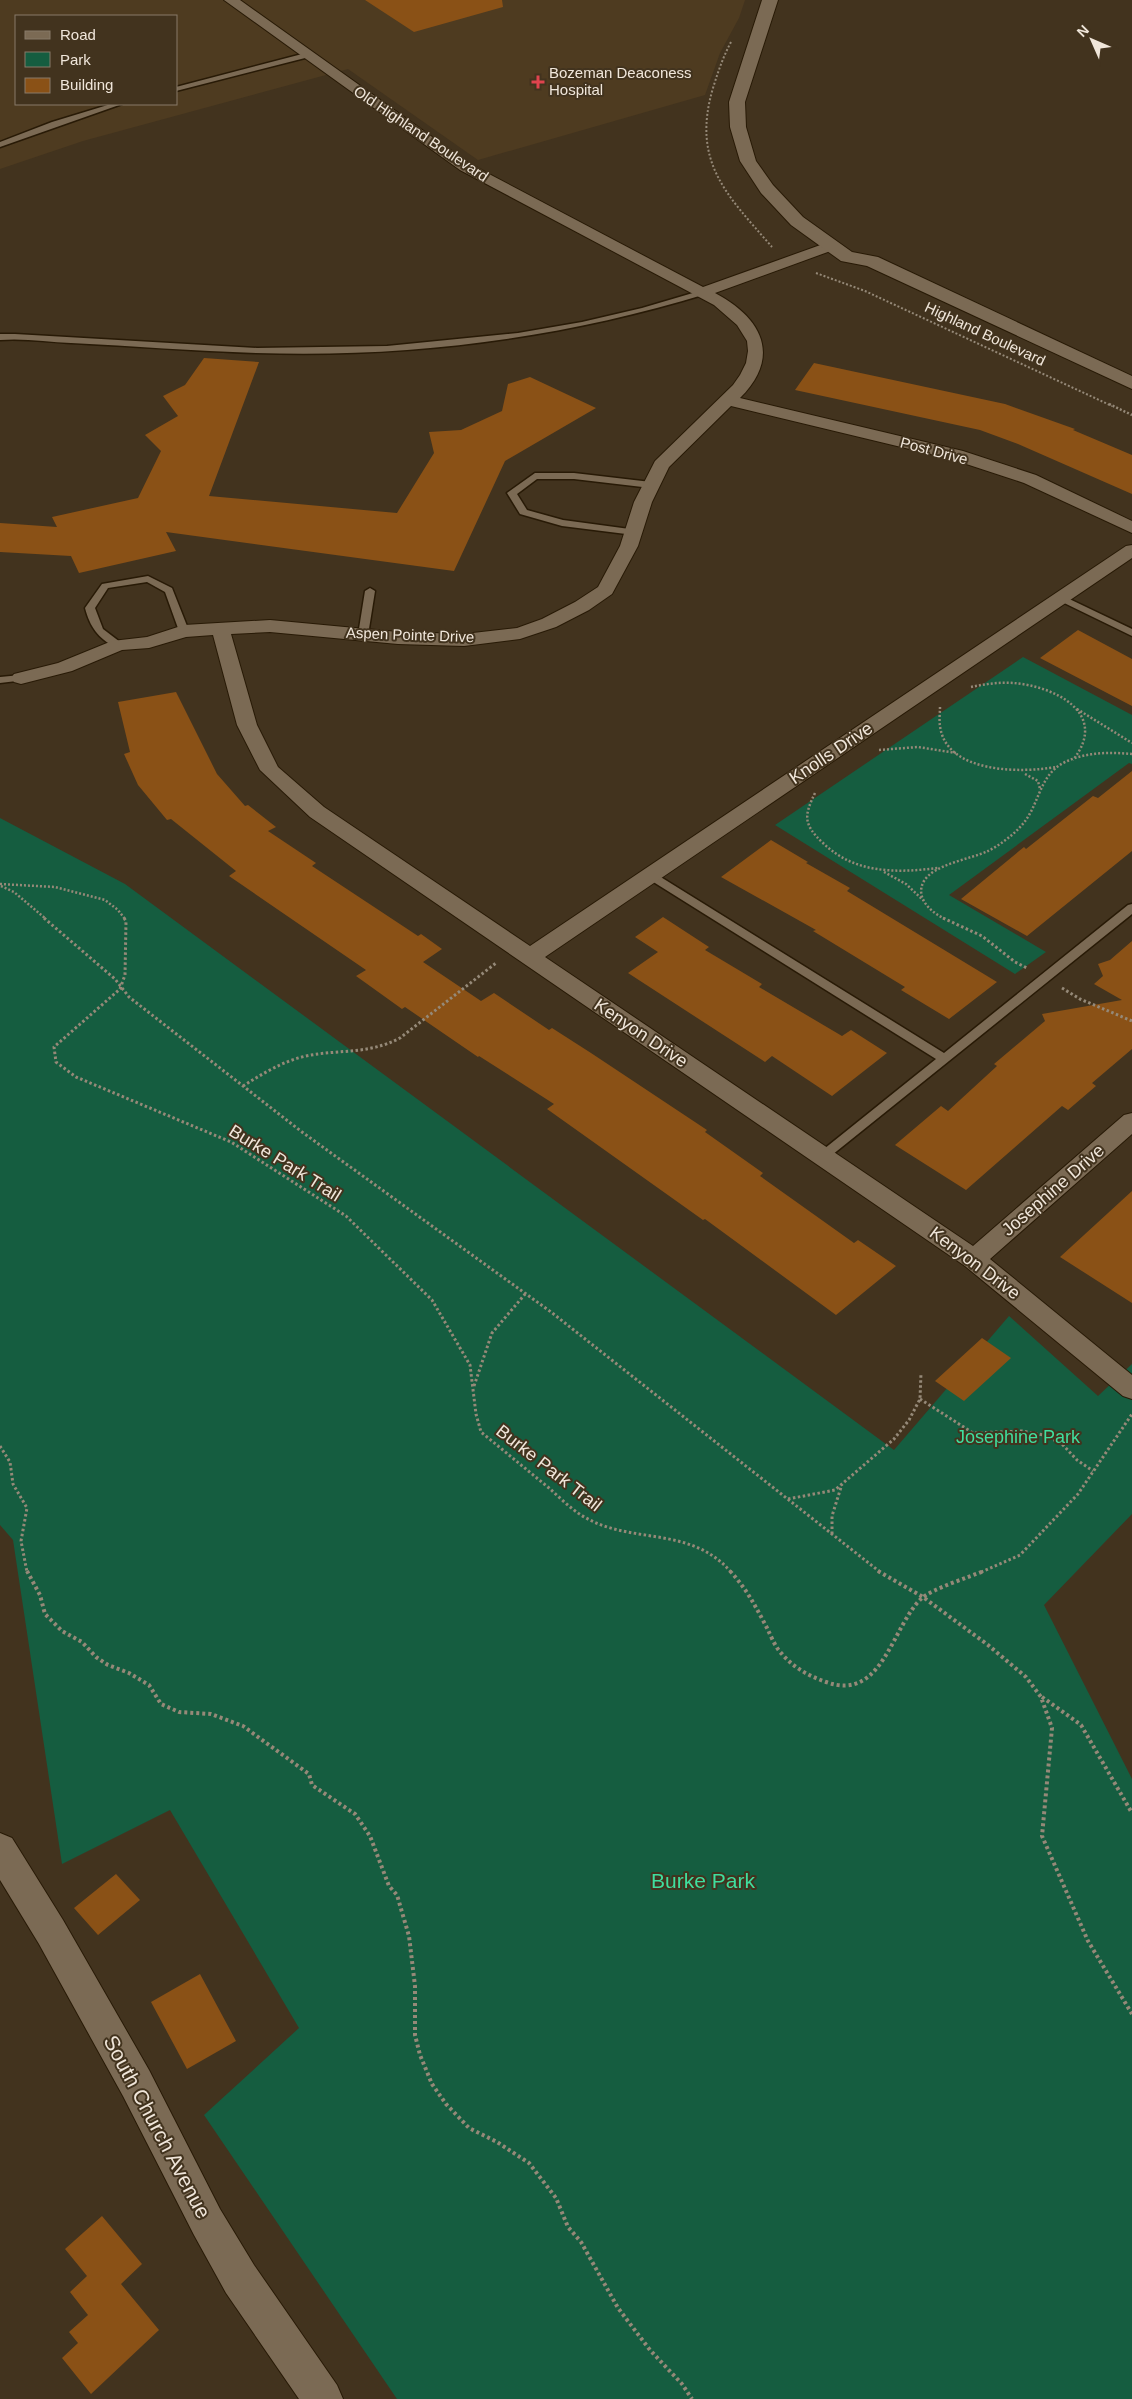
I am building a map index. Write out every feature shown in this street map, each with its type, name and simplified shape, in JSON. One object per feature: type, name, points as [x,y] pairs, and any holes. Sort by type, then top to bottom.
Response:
[{"type":"main road","name":"Highland Boulevard","points":[[770,0],[737,102],[738,127],[748,161],[767,189],[797,221],[847,256],[872,261],[1132,383]]},
{"type":"main road","name":"Highland Boulevard","points":[[847,256],[852,270],[879,284]]},
{"type":"main road","name":"South Church Avenue","points":[[0,1849],[51,1932],[136,2083],[207,2222],[240,2279],[323,2399]]},
{"type":"street","name":"Old Highland Boulevard","points":[[231,0],[465,167],[703,292]]},
{"type":"street","points":[[703,292],[831,246]]},
{"type":"street","name":"Aspen Pointe Drive","points":[[184,631],[270,626],[363,635],[464,640],[520,633],[549,623],[582,606],[605,590],[629,546],[651,485],[662,465],[728,400],[749,376],[757,358],[757,344],[746,324],[735,312],[703,292]]},
{"type":"street","name":"Post Drive","points":[[728,400],[957,455],[1030,479],[1132,528]]},
{"type":"street","name":"Knolls Drive","points":[[523,953],[650,875],[1132,550]]},
{"type":"street","name":"Kenyon Drive","points":[[220,628],[247,725],[270,770],[317,812],[974,1259],[1132,1389]]},
{"type":"street","points":[[21,678],[65,667],[119,645],[150,642],[184,631]]},
{"type":"street","name":"Josephine Drive","points":[[974,1259],[1132,1121]]},
{"type":"lane","points":[[178,88],[306,55]]},
{"type":"lane","points":[[0,145],[115,105]]},
{"type":"lane","points":[[0,337],[264,351],[398,347],[479,340],[557,328],[640,311],[703,292]]},
{"type":"lane","points":[[634,532],[562,523],[523,512],[512,493],[535,476],[574,476],[651,485]]},
{"type":"lane","points":[[119,645],[109,640],[94,625],[90,608],[104,586],[148,579],[162,586],[169,590],[184,631]]},
{"type":"lane","points":[[363,635],[370,591]]},
{"type":"lane","points":[[1061,598],[1132,632]]},
{"type":"lane","points":[[0,680],[21,678]]},
{"type":"lane","points":[[650,875],[944,1058]]},
{"type":"lane","points":[[823,1156],[1132,908]]},
{"type":"path","points":[[967,688],[985,684],[1015,683],[1046,690],[1132,743]]},
{"type":"path","points":[[1071,704],[1081,716],[1086,730],[1085,742],[1073,760]]},
{"type":"path","points":[[940,706],[939,728],[942,736],[957,754]]},
{"type":"path","points":[[874,751],[896,746],[924,746],[957,754],[993,769],[1022,772],[1059,766],[1073,760],[1110,752],[1132,754]]},
{"type":"path","points":[[817,789],[807,810],[806,821],[822,845],[844,860],[859,867],[882,871],[917,871],[938,868],[978,855],[1007,838],[1028,818],[1047,776],[1059,766]]},
{"type":"path","points":[[1022,772],[1035,778],[1038,781],[1040,790]]},
{"type":"path","points":[[938,868],[922,882],[920,891],[931,911],[941,918],[981,935],[991,941],[1007,958],[1080,998],[1132,1021]]},
{"type":"path","points":[[882,871],[906,884],[924,900]]},
{"type":"path","name":"Burke Park Trail","points":[[0,885],[55,888],[105,900],[118,910],[126,921],[125,975],[120,989],[69,1036],[54,1047],[56,1062],[76,1078],[231,1142],[346,1216],[432,1300],[470,1365],[476,1414],[481,1432],[581,1515],[609,1528],[685,1542],[702,1548],[719,1558],[745,1587],[780,1652],[794,1666],[813,1677],[832,1684],[854,1685],[871,1675],[889,1652],[910,1612],[923,1597]]},
{"type":"path","name":"Burke Park Trail","points":[[0,885],[14,892],[115,978],[130,997],[302,1132],[526,1293],[880,1572],[923,1597],[988,1644],[1020,1672],[1041,1697],[1081,1725],[1132,1813]]},
{"type":"path","points":[[243,1086],[290,1060],[308,1056],[370,1052],[385,1047],[523,953]]},
{"type":"path","name":"Burke Park Trail","points":[[474,1387],[492,1333],[526,1293]]},
{"type":"path","points":[[788,1499],[835,1490],[894,1438],[909,1420],[920,1399],[921,1374]]},
{"type":"path","points":[[920,1399],[959,1426],[973,1432],[1022,1431],[1044,1434],[1062,1444],[1077,1460],[1094,1471]]},
{"type":"path","points":[[923,1597],[1020,1555],[1078,1494],[1132,1414]]},
{"type":"path","points":[[0,1446],[10,1462],[13,1484],[27,1508],[21,1541],[28,1575],[40,1595],[45,1614],[62,1631],[82,1642],[96,1657],[149,1685],[161,1704],[179,1712],[211,1714],[243,1726],[309,1774],[312,1785],[355,1814],[370,1836],[389,1886],[397,1895],[408,1936],[415,1986],[415,2035],[432,2084],[446,2104],[470,2128],[529,2163],[556,2198],[568,2227],[581,2242],[618,2308],[650,2350],[682,2384],[692,2399]]},
{"type":"path","points":[[832,1534],[832,1516],[842,1484]]},
{"type":"path","name":"Burke Park Trail","points":[[1041,1697],[1052,1728],[1042,1836],[1088,1941],[1132,2014]]},
{"type":"shaded area","name":"Bozeman Deaconess Hospital","points":[[0,0],[745,0],[739,18],[720,53],[705,95],[478,160],[348,69],[83,141],[0,169]]},
{"type":"green space","points":[[1023,657],[1132,715],[1132,764],[1129,763],[949,895],[1046,952],[1015,974],[775,825]]},
{"type":"green space","name":"Burke Park","points":[[0,818],[125,884],[894,1450],[1009,1316],[1098,1396],[1132,1364],[1132,1514],[1044,1605],[1132,1779],[1132,2399],[397,2399],[204,2115],[299,2028],[170,1810],[62,1864],[13,1540],[0,1525]]},
{"type":"building","points":[[365,0],[502,0],[503,7],[414,32]]},
{"type":"building","points":[[204,358],[259,362],[209,496],[397,513],[434,453],[429,432],[461,430],[502,411],[508,384],[530,377],[596,408],[505,461],[454,571],[166,532],[176,551],[79,573],[71,556],[0,552],[0,523],[57,527],[52,517],[138,498],[161,451],[145,435],[178,416],[163,396],[185,385]]},
{"type":"building","points":[[814,363],[1005,404],[1075,429],[1073,430],[1132,455],[1132,494],[1018,444],[980,430],[795,390]]},
{"type":"building","points":[[1078,630],[1132,659],[1132,706],[1040,658]]},
{"type":"building","points":[[176,692],[217,774],[245,806],[248,805],[276,827],[268,831],[316,863],[312,866],[418,936],[421,934],[442,949],[423,962],[481,1001],[494,993],[549,1030],[552,1028],[591,1053],[707,1130],[705,1132],[763,1173],[760,1176],[854,1243],[858,1240],[896,1266],[836,1315],[705,1219],[703,1220],[547,1109],[554,1104],[478,1057],[405,1007],[402,1009],[356,976],[366,970],[229,876],[236,871],[171,819],[167,820],[138,785],[124,754],[130,752],[118,702]]},
{"type":"building","points":[[1132,771],[1132,851],[1027,936],[961,899],[1024,847],[1026,849],[1093,796],[1098,798]]},
{"type":"building","points":[[771,840],[850,888],[847,891],[997,982],[949,1019],[901,990],[905,987],[813,931],[816,930],[721,877]]},
{"type":"building","points":[[663,917],[709,947],[705,950],[762,984],[759,987],[842,1036],[851,1030],[887,1053],[832,1096],[772,1056],[765,1062],[628,973],[658,952],[635,937]]},
{"type":"building","points":[[1132,941],[1132,1049],[1092,1083],[1096,1086],[1068,1110],[1062,1106],[966,1190],[895,1145],[941,1106],[948,1111],[997,1066],[994,1064],[1045,1021],[1042,1014],[1122,1000],[1094,984],[1103,976],[1098,964],[1110,960]]},
{"type":"building","points":[[1132,1191],[1132,1303],[1060,1257]]},
{"type":"building","points":[[982,1338],[1011,1358],[964,1401],[935,1381]]},
{"type":"building","points":[[116,1874],[140,1900],[98,1935],[74,1908]]},
{"type":"building","points":[[200,1974],[236,2041],[187,2069],[151,2002]]},
{"type":"building","points":[[102,2216],[142,2264],[121,2284],[159,2330],[91,2394],[62,2358],[78,2343],[69,2332],[88,2315],[70,2292],[87,2276],[65,2249]]},
{"type":"place","name":"Bozeman Deaconess Hospital","points":[[538,82]]},
{"type":"park label","name":"Josephine Park","points":[[1018,1437]]}]
